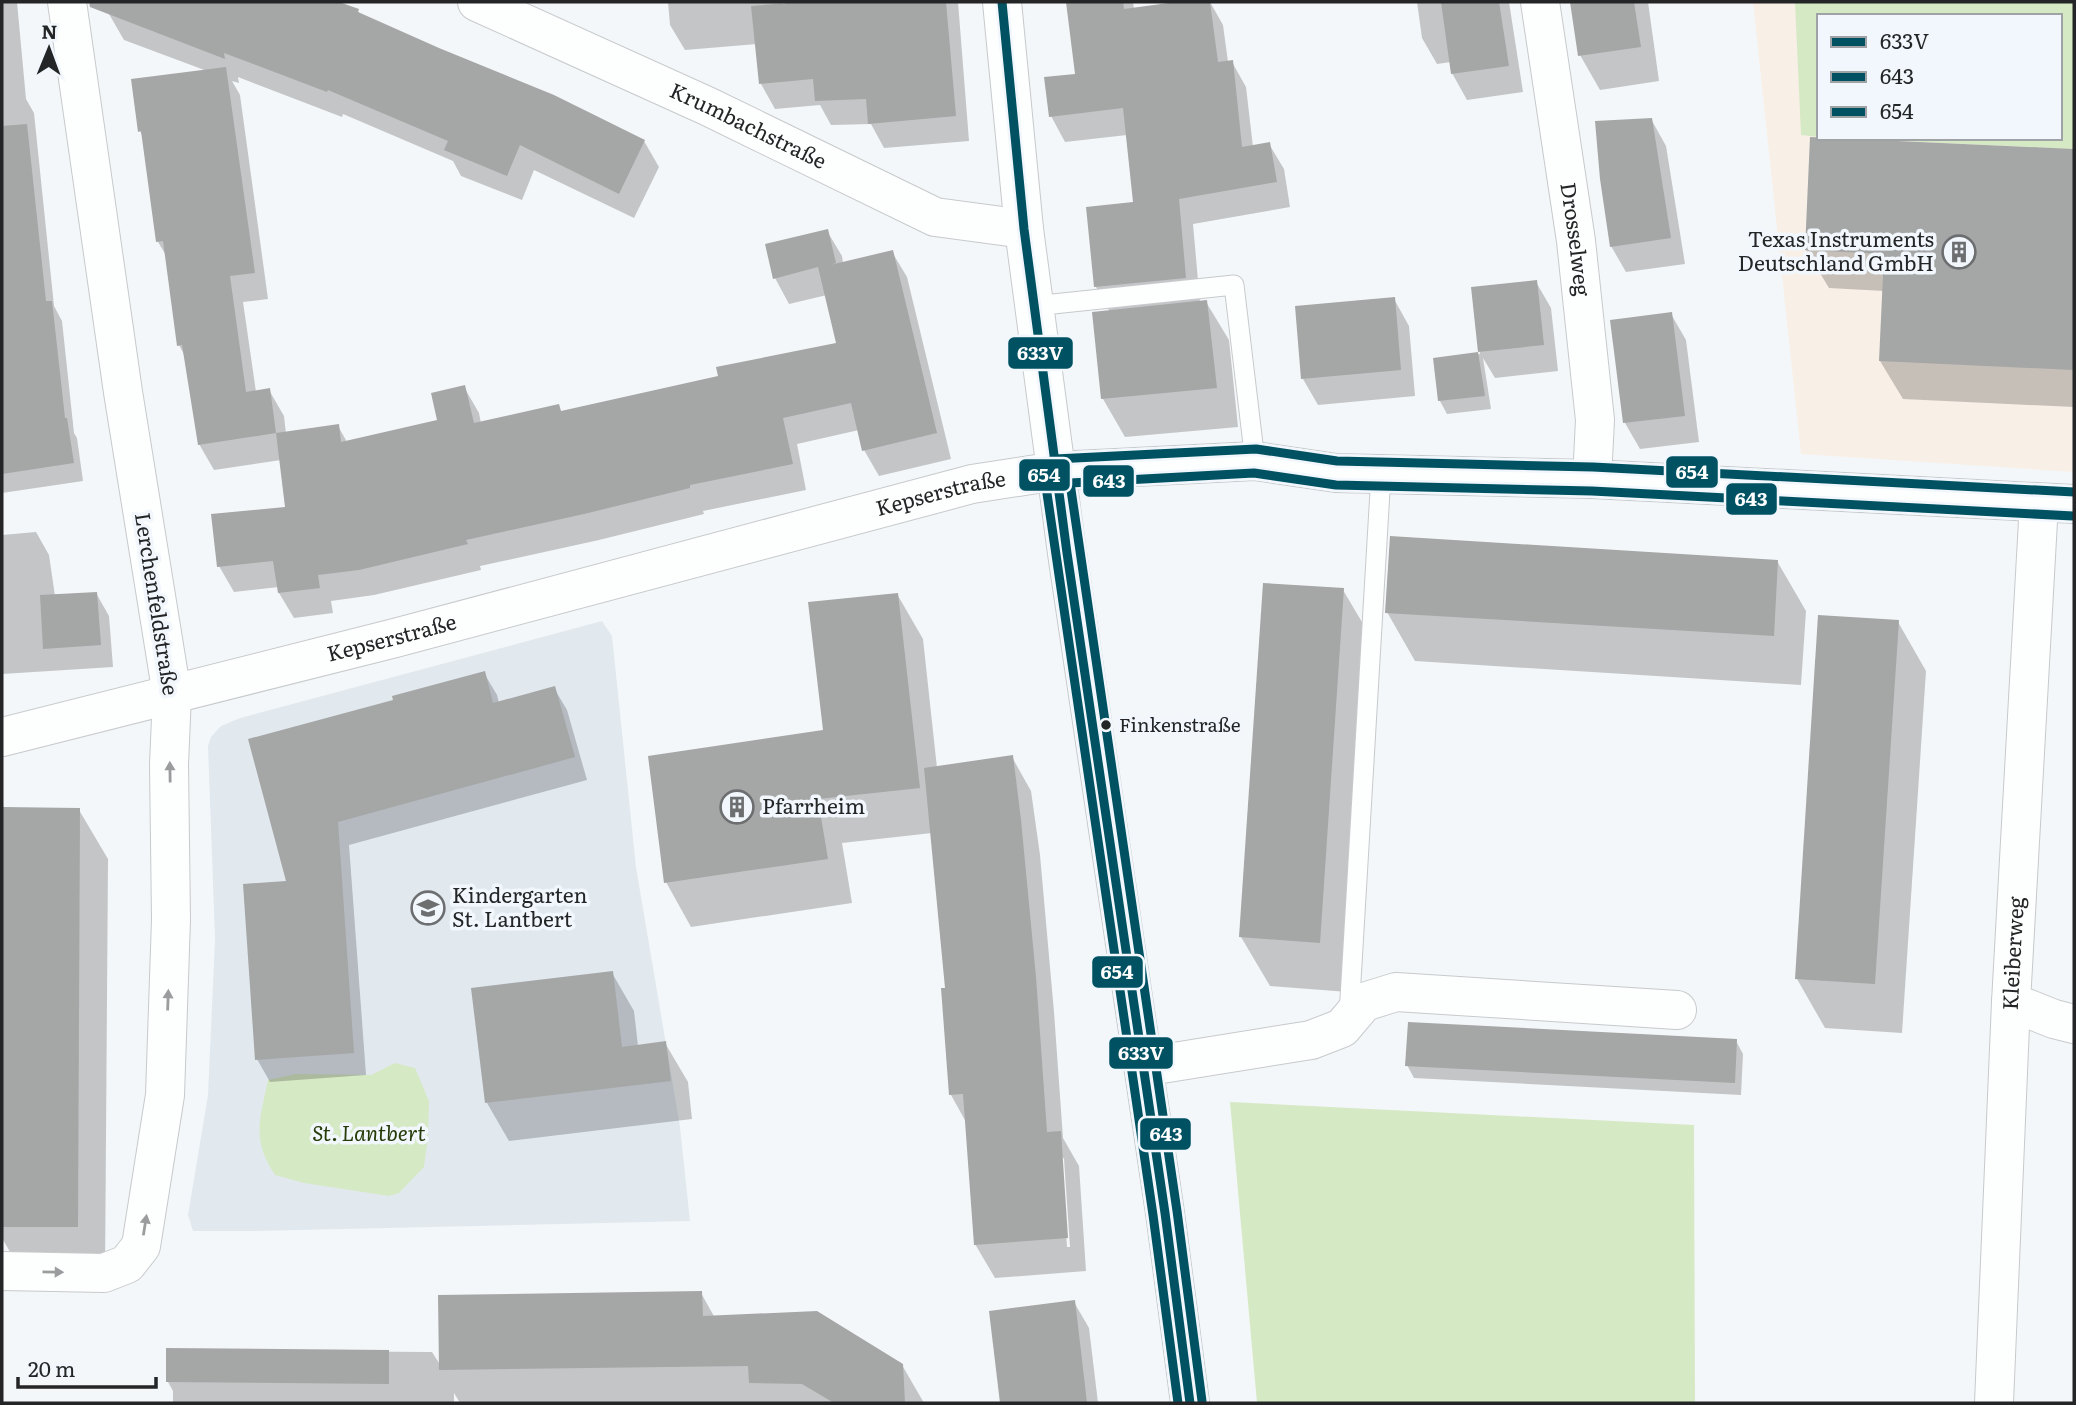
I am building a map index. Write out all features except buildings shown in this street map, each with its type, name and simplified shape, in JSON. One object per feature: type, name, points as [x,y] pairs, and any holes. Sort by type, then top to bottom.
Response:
[{"type":"street","name":"Lerchenfeldstraße","points":[[2,1271],[104,1273],[127,1264],[141,1246],[165,1095],[171,920],[169,764],[173,695],[123,392],[67,2]]},
{"type":"street","name":"Krumbachstraße","points":[[477,2],[530,13],[707,106],[935,217],[1024,229]]},
{"type":"street","points":[[1002,2],[1024,229],[1056,471],[1165,1213],[1189,1403]]},
{"type":"street","name":"Drosselweg","points":[[1540,2],[1578,255],[1595,419],[1592,479]]},
{"type":"street","name":"Kepserstraße","points":[[2,737],[421,631],[972,484],[1056,471],[1255,461],[1336,473],[1592,479],[2057,504]]},
{"type":"street","name":"Kleiberweg","points":[[1994,1403],[2011,1002],[2057,504]]},
{"type":"street","points":[[1143,1067],[1311,1040],[1342,1028],[1364,1002],[1396,992],[1677,1010]]},
{"type":"street","points":[[2011,1002],[2074,1024]]},
{"type":"lane","points":[[1034,306],[1234,285],[1255,461]]},
{"type":"lane","points":[[1349,1020],[1381,474]]},
{"type":"shaded area","points":[[1753,2],[2074,2],[2074,472],[1801,454]]},
{"type":"shaded area","name":"Kindergarten St. Lantbert","points":[[602,621],[612,636],[636,867],[680,1127],[690,1221],[193,1231],[188,1215],[208,1095],[215,939],[208,746],[211,737],[221,726],[240,718]]},
{"type":"green space","points":[[1795,2],[2074,2],[2074,149],[1880,140],[2062,140],[2062,14],[1817,14],[1817,137],[1801,135]]},
{"type":"green space","name":"St. Lantbert","points":[[395,1063],[415,1068],[429,1101],[424,1167],[399,1193],[389,1196],[304,1183],[275,1175],[267,1162],[260,1139],[260,1118],[268,1080],[296,1074],[371,1075]]},
{"type":"green space","points":[[1230,1102],[1694,1125],[1695,1403],[1257,1403]]},
{"type":"transit line","name":"633V","points":[[1002,2],[1024,229],[1067,553],[1165,1213],[1190,1403]]},
{"type":"transit line","name":"654","points":[[1178,1403],[1044,473],[1047,463],[1055,459],[1256,449],[1337,461],[1593,467],[2074,492]]},
{"type":"transit line","name":"643","points":[[1202,1401],[1177,1211],[1070,483],[1254,473],[1336,485],[1592,491],[2073,516]]},
{"type":"place","name":"Texas Instruments Deutschland GmbH","points":[[1959,252]]},
{"type":"place","name":"Finkenstraße","points":[[1106,725]]},
{"type":"place","name":"Pfarrheim","points":[[737,807]]},
{"type":"place","name":"Kindergarten St. Lantbert","points":[[428,908]]}]
